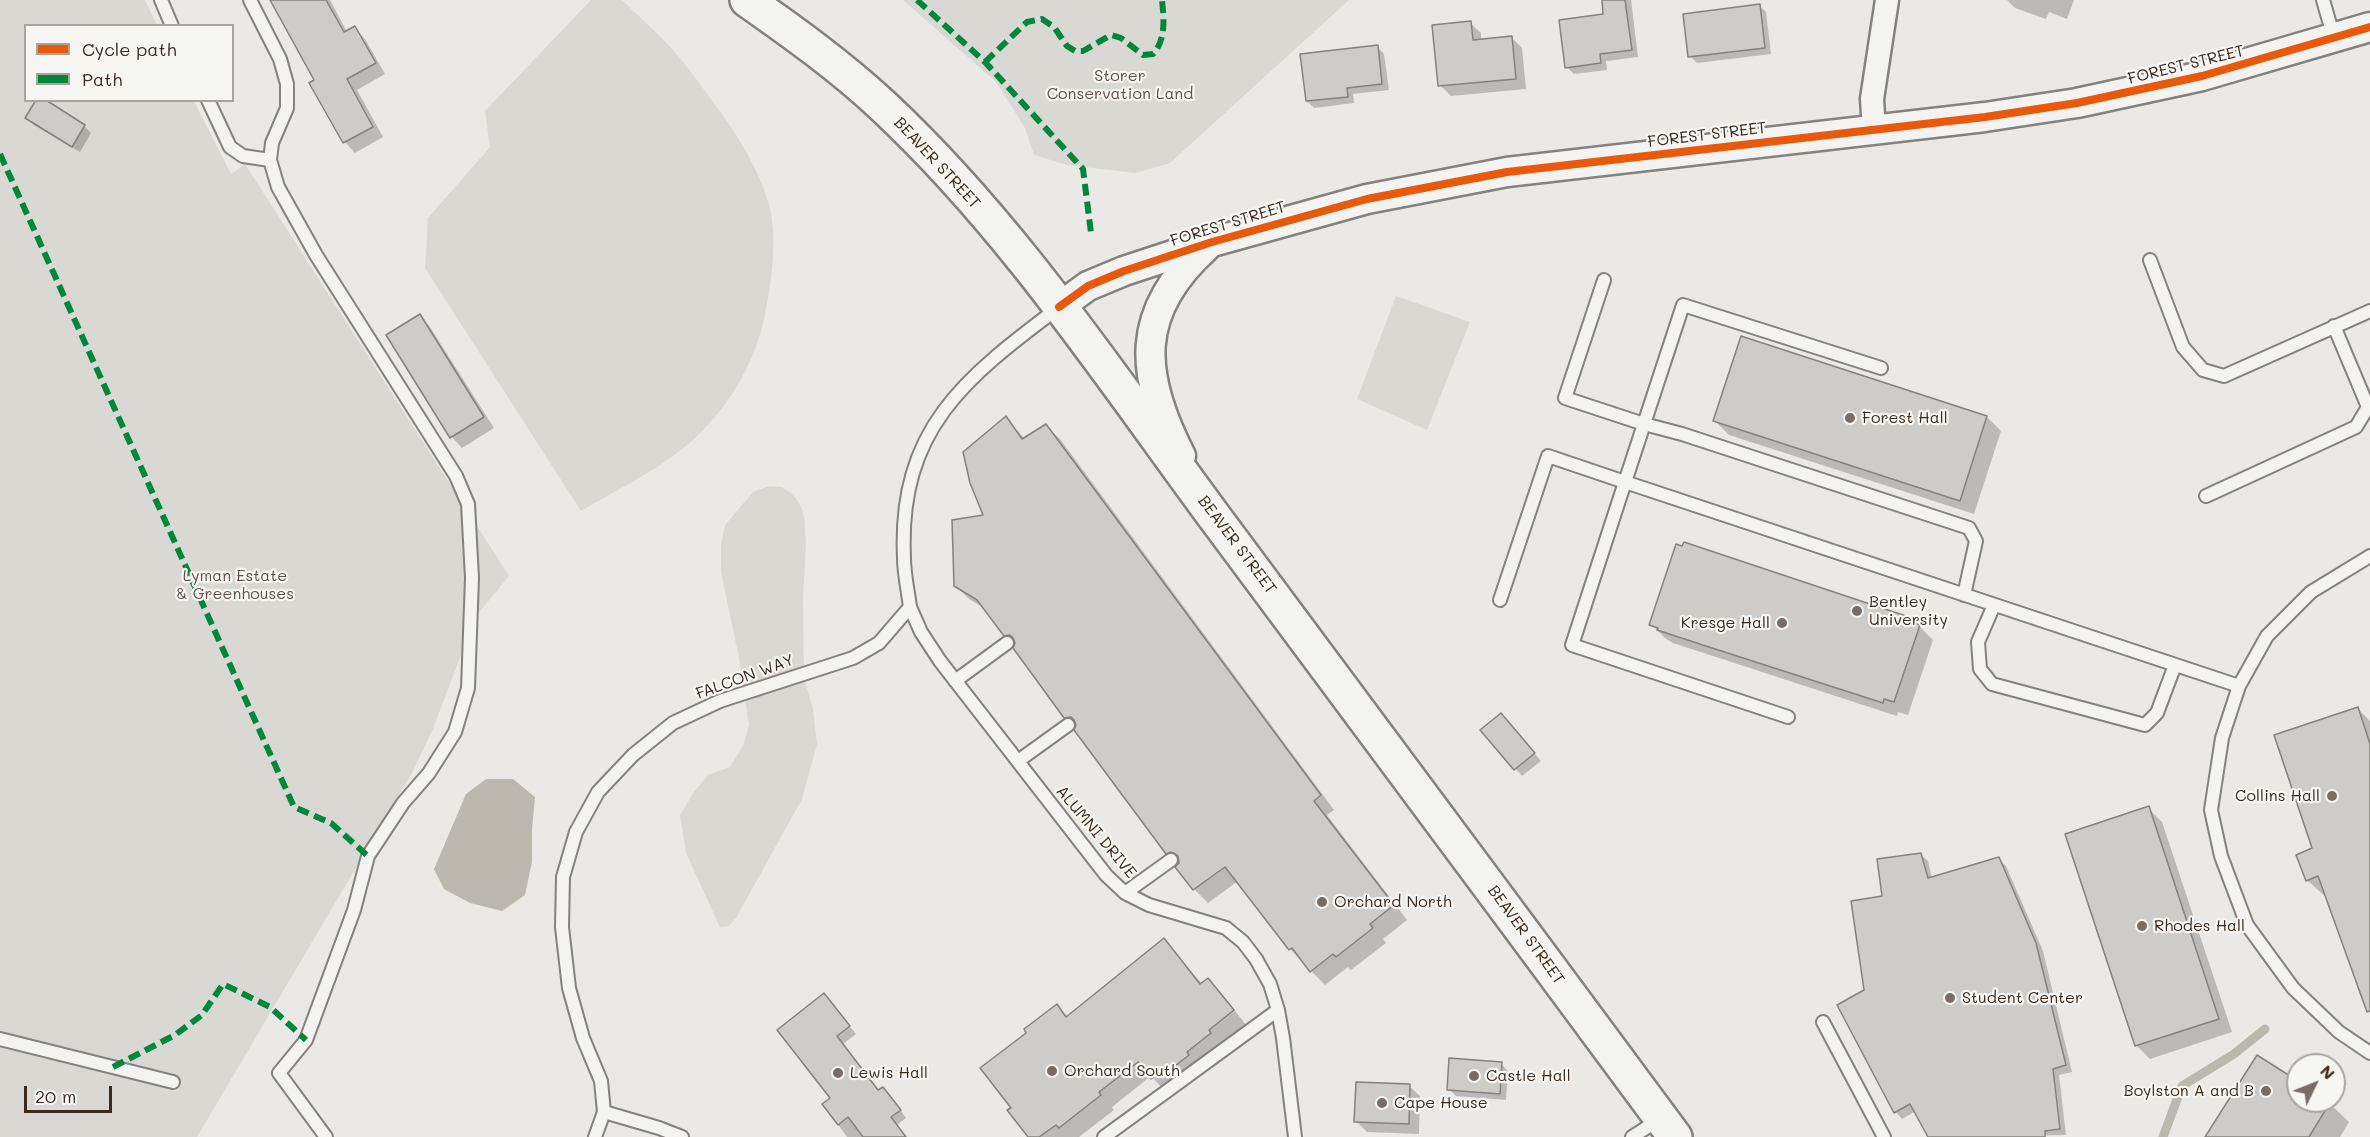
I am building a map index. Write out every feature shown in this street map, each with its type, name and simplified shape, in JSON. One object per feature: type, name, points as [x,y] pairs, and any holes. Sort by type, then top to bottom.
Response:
[{"type":"main road","name":"BEAVER STREET","points":[[747,0],[840,69],[906,129],[993,224],[1059,307],[1317,652],[1668,1128]]},
{"type":"street","points":[[1874,130],[1872,99],[1887,0]]},
{"type":"street","name":"FOREST STREET","points":[[1059,307],[1107,277],[1212,242],[1367,199],[1489,175],[2034,110],[2120,95],[2202,76],[2370,27]]},
{"type":"street","points":[[1212,242],[1188,264],[1168,290],[1151,332],[1150,359],[1155,393],[1163,417],[1219,523]]},
{"type":"lane","points":[[161,0],[171,24]]},
{"type":"lane","points":[[250,0],[280,59],[287,84],[287,108],[272,143],[270,160],[278,187],[316,255],[456,476],[468,504],[472,567],[468,688],[455,732],[429,773],[403,803],[368,856],[354,910],[306,1040],[279,1073],[326,1137]]},
{"type":"lane","points":[[2323,0],[2334,38]]},
{"type":"lane","points":[[209,102],[230,147],[243,156],[270,160]]},
{"type":"lane","points":[[2150,260],[2183,348],[2203,370],[2224,376],[2370,311]]},
{"type":"lane","points":[[1604,280],[1565,398],[1969,528],[1976,541],[1964,595]]},
{"type":"lane","points":[[1788,717],[1572,645],[1683,305],[1881,368]]},
{"type":"lane","points":[[910,607],[904,558],[905,518],[910,480],[922,445],[941,414],[966,383],[995,355],[1059,307]]},
{"type":"lane","points":[[2206,496],[2356,428],[2368,407],[2334,326]]},
{"type":"lane","points":[[1500,600],[1548,456],[2239,686]]},
{"type":"lane","points":[[2370,556],[2311,592],[2267,636],[2239,686],[2222,738],[2211,810],[2221,856],[2247,925],[2293,988],[2338,1032],[2370,1053]]},
{"type":"lane","points":[[1994,605],[1978,642],[1980,669],[1992,684],[2145,725],[2157,713],[2175,665]]},
{"type":"lane","name":"FALCON WAY","points":[[595,1137],[604,1112],[601,1081],[583,1038],[569,988],[562,927],[563,877],[576,832],[598,792],[633,755],[673,723],[720,701],[853,658],[879,643],[910,607]]},
{"type":"lane","name":"ALUMNI DRIVE","points":[[910,607],[921,632],[955,681],[1106,875],[1125,893],[1149,905],[1226,928],[1243,942],[1256,959],[1270,984],[1278,1010],[1295,1137]]},
{"type":"lane","points":[[955,681],[1007,643]]},
{"type":"lane","points":[[1018,761],[1068,725]]},
{"type":"lane","points":[[1125,893],[1171,860]]},
{"type":"lane","points":[[1104,1137],[1278,1010]]},
{"type":"lane","points":[[1823,1022],[1884,1137]]},
{"type":"lane","points":[[0,1039],[173,1082]]},
{"type":"lane","points":[[604,1112],[682,1137]]},
{"type":"lane","points":[[1632,1137],[1668,1128]]},
{"type":"green space","name":"Lyman Estate & Greenhouses","points":[[0,0],[145,0],[157,24],[24,24],[24,102],[195,102],[231,174],[245,164],[509,576],[476,616],[432,731],[413,771],[197,1137],[0,1137]]},
{"type":"green space","points":[[591,0],[622,0],[685,64],[742,145],[759,176],[770,209],[773,246],[772,272],[762,327],[750,362],[732,395],[709,424],[669,459],[581,511],[425,268],[428,218],[490,147],[485,111]]},
{"type":"green space","name":"Storer Conservation Land","points":[[903,0],[1349,0],[1170,163],[1136,173],[1067,165],[1034,155],[1025,128],[996,82]]},
{"type":"green space","points":[[1396,296],[1470,322],[1427,430],[1357,399]]},
{"type":"green space","points":[[769,486],[782,487],[792,494],[800,504],[804,516],[806,544],[803,598],[804,678],[813,709],[817,744],[802,799],[736,918],[729,926],[720,927],[686,853],[680,815],[708,775],[730,767],[743,746],[749,725],[739,658],[721,572],[721,545],[725,525],[753,492]]},
{"type":"shaded area","points":[[486,779],[513,779],[535,797],[532,862],[525,895],[502,911],[470,903],[444,889],[434,869],[466,794]]},
{"type":"building","points":[[270,0],[326,0],[344,32],[355,26],[376,63],[347,79],[373,127],[343,143],[309,83],[314,80]]},
{"type":"building","points":[[1602,0],[1625,0],[1632,50],[1600,54],[1601,63],[1565,68],[1559,20],[1603,14]]},
{"type":"building","points":[[1760,4],[1765,48],[1688,57],[1683,14]]},
{"type":"building","points":[[1471,21],[1473,40],[1512,36],[1516,79],[1438,86],[1432,25]]},
{"type":"building","points":[[1378,45],[1382,84],[1347,88],[1348,97],[1306,101],[1300,54]]},
{"type":"building","points":[[35,102],[49,102],[85,125],[72,147],[25,118]]},
{"type":"building","points":[[420,314],[484,417],[450,438],[386,335]]},
{"type":"building","name":"Forest Hall","points":[[1741,336],[1987,416],[1960,501],[1713,421]]},
{"type":"building","points":[[1006,416],[1022,439],[1046,424],[1321,795],[1314,801],[1394,905],[1370,924],[1373,928],[1336,957],[1333,954],[1310,972],[1292,948],[1289,950],[1225,867],[1193,890],[1175,867],[1179,863],[1178,856],[1171,852],[1166,854],[1074,730],[1076,725],[1074,720],[1071,717],[1064,718],[1013,648],[1015,643],[1013,638],[1010,635],[1004,636],[977,600],[954,586],[952,520],[983,515],[970,483],[963,452]]},
{"type":"building","name":"Kresge Hall","points":[[1684,542],[1912,618],[1911,622],[1920,625],[1894,702],[1884,699],[1883,703],[1657,630],[1658,628],[1649,625],[1676,544],[1682,546]]},
{"type":"building","name":"Collins Hall","points":[[2358,707],[2370,744],[2370,1011],[2367,1012],[2318,876],[2306,881],[2296,855],[2312,848],[2274,735]]},
{"type":"building","points":[[1501,713],[1535,753],[1514,770],[1480,730]]},
{"type":"building","name":"Rhodes Hall","points":[[2149,806],[2219,1019],[2135,1046],[2065,834]]},
{"type":"building","name":"Student Center","points":[[1921,853],[1928,878],[1999,857],[2036,943],[2066,1065],[2053,1069],[2060,1129],[2045,1131],[2045,1137],[1928,1137],[1910,1104],[1894,1113],[1837,1005],[1864,990],[1851,901],[1882,896],[1877,859]]},
{"type":"building","points":[[1164,938],[1200,984],[1208,978],[1234,1010],[1209,1030],[1211,1033],[1187,1052],[1189,1055],[1170,1070],[1167,1067],[1151,1079],[1138,1062],[1099,1092],[1101,1095],[1059,1128],[1056,1125],[1039,1137],[1028,1137],[1007,1110],[1011,1108],[980,1068],[1026,1033],[1024,1029],[1057,1004],[1066,1017]]},
{"type":"building","name":"Lewis Hall","points":[[824,993],[850,1026],[837,1036],[878,1090],[883,1087],[901,1110],[891,1117],[906,1137],[863,1137],[848,1117],[838,1125],[822,1104],[830,1098],[777,1030]]},
{"type":"building","name":"Boylston A and B","points":[[2257,1055],[2286,1073],[2286,1113],[2324,1113],[2309,1137],[2205,1137]]},
{"type":"building","name":"Castle Hall","points":[[1449,1058],[1502,1062],[1500,1094],[1447,1090]]},
{"type":"building","name":"Cape House","points":[[1356,1082],[1410,1084],[1409,1124],[1354,1122]]},
{"type":"waterway","points":[[2163,1137],[2182,1086],[2234,1054],[2265,1029]]},
{"type":"marked path","points":[[917,0],[985,62],[1083,169],[1091,233]]},
{"type":"marked path","points":[[985,62],[1027,22],[1042,19],[1054,27],[1067,46],[1075,51],[1083,51],[1111,35],[1121,38],[1143,55],[1153,54],[1162,36],[1162,0]]},
{"type":"marked path","points":[[0,154],[294,807],[331,823],[368,856]]},
{"type":"marked path","points":[[113,1067],[175,1035],[202,1015],[223,984],[270,1007],[306,1040]]},
{"type":"cycle path","points":[[1059,307],[1088,286],[1124,271],[1212,242],[1367,199],[1507,172],[1985,117],[2077,103],[2202,76],[2370,27]]},
{"type":"place","name":"Forest Hall","points":[[1850,418]]},
{"type":"place","name":"Bentley University","points":[[1857,611]]},
{"type":"place","name":"Kresge Hall","points":[[1782,623]]},
{"type":"place","name":"Collins Hall","points":[[2332,796]]},
{"type":"place","name":"Orchard North","points":[[1322,902]]},
{"type":"place","name":"Rhodes Hall","points":[[2142,926]]},
{"type":"place","name":"Student Center","points":[[1950,998]]},
{"type":"place","name":"Orchard South","points":[[1052,1071]]},
{"type":"place","name":"Lewis Hall","points":[[838,1073]]},
{"type":"place","name":"Castle Hall","points":[[1474,1076]]},
{"type":"place","name":"Boylston A and B","points":[[2266,1091]]},
{"type":"place","name":"Cape House","points":[[1382,1103]]}]
